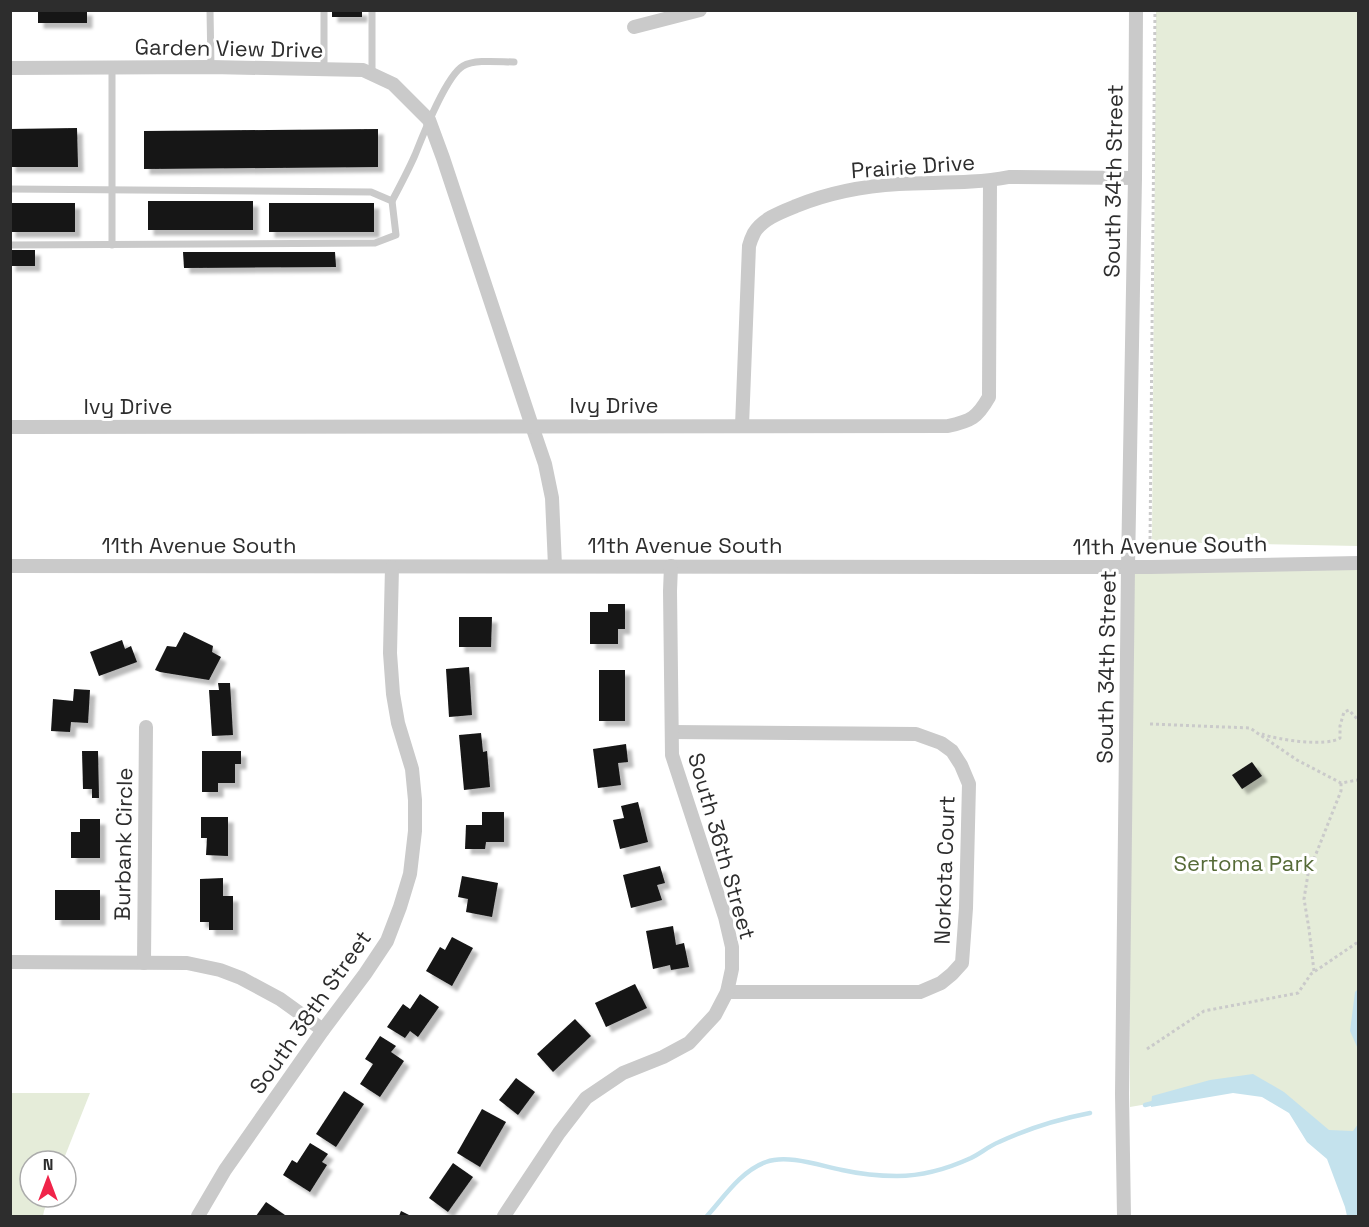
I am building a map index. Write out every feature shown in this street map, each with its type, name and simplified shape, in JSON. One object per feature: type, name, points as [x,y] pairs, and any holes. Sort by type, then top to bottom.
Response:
[{"type":"street","name":"South 34th Street","points":[[1124,1216],[1122,1094],[1136,10]]},
{"type":"street","points":[[634,27],[700,11]]},
{"type":"street","name":"Garden View Drive","points":[[10,68],[211,67],[363,70],[393,84],[429,120]]},
{"type":"street","points":[[429,120],[546,464],[552,498],[555,566]]},
{"type":"street","name":"Prairie Drive","points":[[742,426],[749,246],[754,233],[764,222],[807,202],[837,193],[897,184],[990,181],[1009,177],[1135,178]]},
{"type":"street","name":"Ivy Drive","points":[[10,427],[948,426],[967,422],[981,410],[989,397],[990,181]]},
{"type":"street","name":"11th Avenue South","points":[[10,566],[1128,567],[1359,563]]},
{"type":"street","name":"South 36th Street","points":[[504,1216],[559,1132],[586,1098],[623,1072],[663,1057],[689,1043],[715,1015],[728,992],[732,969],[732,947],[725,917],[672,754],[671,566]]},
{"type":"street","name":"South 38th Street","points":[[198,1216],[225,1170],[387,941],[410,874],[415,831],[415,800],[412,769],[398,723],[393,694],[390,653],[392,567]]},
{"type":"street","name":"Burbank Circle","points":[[144,963],[146,727]]},
{"type":"street","name":"Norkota Court","points":[[672,732],[916,734],[941,743],[952,751],[969,784],[966,908],[962,963],[952,974],[941,983],[920,992],[728,992]]},
{"type":"street","points":[[10,962],[187,963],[220,970],[241,978],[280,999],[323,1030]]},
{"type":"lane","points":[[210,10],[211,67]]},
{"type":"lane","points":[[324,10],[324,69]]},
{"type":"lane","points":[[372,10],[372,75]]},
{"type":"lane","points":[[10,245],[375,243],[396,235],[392,201],[429,120],[456,72],[465,65],[475,62],[514,62]]},
{"type":"lane","points":[[112,68],[112,245]]},
{"type":"lane","points":[[10,189],[371,192],[392,201]]},
{"type":"path","points":[[1150,545],[1155,10]]},
{"type":"path","points":[[1255,732],[1273,738],[1303,742],[1335,742],[1340,738],[1340,726],[1344,712],[1349,710],[1359,720]]},
{"type":"path","points":[[1150,724],[1250,728],[1297,760],[1341,783],[1359,780]]},
{"type":"path","points":[[1314,972],[1304,899],[1308,874],[1341,791],[1341,783]]},
{"type":"path","points":[[1147,1050],[1204,1011],[1298,993],[1314,972],[1359,942]]},
{"type":"green space","points":[[1156,11],[1358,11],[1358,546],[1152,542]]},
{"type":"green space","name":"Sertoma Park","points":[[1358,563],[1358,1142],[1345,1151],[1284,1101],[1241,1088],[1130,1107],[1128,567]]},
{"type":"green space","points":[[11,1093],[90,1093],[68,1149],[18,1149],[18,1209],[45,1209],[43,1216],[11,1216]]},
{"type":"water","points":[[1358,989],[1358,1049],[1350,1031],[1355,992]]},
{"type":"water","points":[[1253,1074],[1284,1092],[1329,1130],[1353,1131],[1358,1124],[1358,1216],[1347,1216],[1327,1159],[1307,1142],[1289,1113],[1262,1097],[1233,1093],[1151,1107],[1152,1096],[1210,1080]]},
{"type":"building","points":[[38,10],[87,10],[87,23],[38,23]]},
{"type":"building","points":[[332,10],[362,10],[362,17],[332,17]]},
{"type":"building","points":[[77,128],[78,167],[10,167],[10,129]]},
{"type":"building","points":[[378,129],[378,167],[144,169],[144,131]]},
{"type":"building","points":[[148,201],[253,201],[253,230],[148,230]]},
{"type":"building","points":[[10,203],[75,203],[75,232],[10,232]]},
{"type":"building","points":[[269,203],[374,203],[374,232],[269,232]]},
{"type":"building","points":[[10,250],[35,250],[35,266],[10,266]]},
{"type":"building","points":[[183,252],[335,252],[336,267],[184,268]]},
{"type":"building","points":[[608,604],[625,604],[625,629],[618,629],[618,644],[590,644],[590,612],[608,612]]},
{"type":"building","points":[[459,617],[492,617],[491,647],[459,647]]},
{"type":"building","points":[[184,632],[213,646],[212,652],[221,657],[209,680],[155,670],[167,646],[176,647]]},
{"type":"building","points":[[122,640],[125,649],[131,646],[137,662],[99,676],[90,652]]},
{"type":"building","points":[[469,667],[472,715],[449,717],[446,669]]},
{"type":"building","points":[[599,670],[625,670],[625,721],[599,721]]},
{"type":"building","points":[[218,683],[230,683],[233,735],[212,736],[209,690],[219,690]]},
{"type":"building","points":[[74,689],[90,690],[88,723],[71,722],[70,732],[51,731],[53,699],[73,701]]},
{"type":"building","points":[[481,733],[483,752],[487,751],[490,787],[464,790],[459,735]]},
{"type":"building","points":[[626,744],[628,762],[618,763],[621,785],[598,788],[593,749]]},
{"type":"building","points":[[82,751],[98,751],[99,798],[92,798],[92,789],[83,789]]},
{"type":"building","points":[[202,751],[241,751],[241,764],[235,764],[235,783],[218,783],[218,792],[202,792]]},
{"type":"building","points":[[1252,762],[1262,776],[1242,789],[1232,775]]},
{"type":"building","points":[[638,802],[648,842],[620,849],[613,820],[624,818],[621,806]]},
{"type":"building","points":[[482,812],[504,812],[504,842],[486,842],[485,849],[465,849],[466,825],[482,825]]},
{"type":"building","points":[[201,817],[228,817],[228,856],[206,855],[207,838],[201,838]]},
{"type":"building","points":[[80,819],[100,819],[100,858],[71,858],[71,832],[80,832]]},
{"type":"building","points":[[660,866],[665,883],[657,885],[662,900],[631,908],[623,875]]},
{"type":"building","points":[[462,876],[498,883],[492,917],[466,912],[468,899],[458,897]]},
{"type":"building","points":[[223,878],[223,896],[233,896],[233,930],[209,930],[209,922],[200,922],[200,879]]},
{"type":"building","points":[[55,890],[100,890],[100,920],[55,920]]},
{"type":"building","points":[[673,926],[676,945],[684,943],[689,967],[671,970],[670,965],[653,969],[646,931]]},
{"type":"building","points":[[452,937],[473,948],[452,986],[426,971],[440,947],[445,950]]},
{"type":"building","points":[[635,984],[647,1008],[606,1027],[595,1003]]},
{"type":"building","points":[[420,994],[439,1007],[418,1037],[410,1031],[405,1038],[387,1027],[403,1004],[410,1009]]},
{"type":"building","points":[[575,1019],[591,1036],[553,1072],[537,1054]]},
{"type":"building","points":[[380,1036],[396,1046],[391,1052],[404,1061],[380,1097],[360,1084],[373,1064],[365,1059]]},
{"type":"building","points":[[516,1078],[535,1092],[518,1115],[499,1100]]},
{"type":"building","points":[[344,1091],[364,1104],[336,1147],[316,1134]]},
{"type":"building","points":[[482,1109],[506,1122],[480,1167],[457,1153]]},
{"type":"building","points":[[310,1143],[328,1154],[322,1162],[327,1165],[310,1192],[283,1175],[292,1160],[297,1163]]},
{"type":"building","points":[[453,1163],[473,1177],[448,1212],[429,1198]]},
{"type":"building","points":[[266,1202],[285,1215],[256,1216]]},
{"type":"building","points":[[401,1211],[411,1216],[399,1216]]},
{"type":"waterway","points":[[1145,1105],[1157,1102]]},
{"type":"waterway","points":[[707,1216],[741,1178],[766,1162],[784,1159],[870,1174],[916,1175],[944,1169],[962,1162],[995,1144],[1032,1129],[1090,1113]]}]
